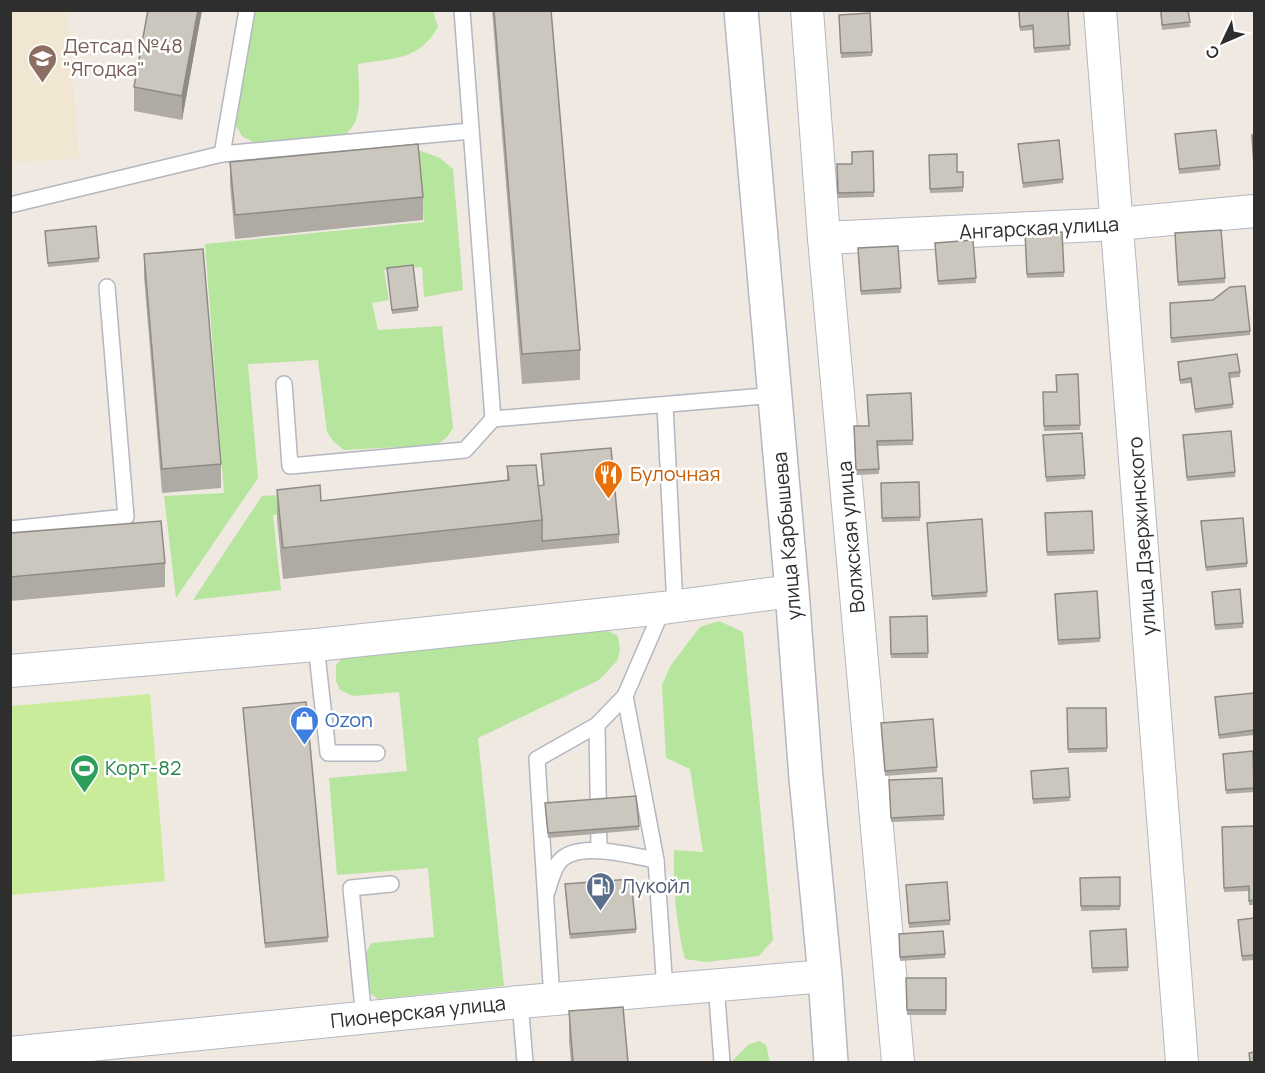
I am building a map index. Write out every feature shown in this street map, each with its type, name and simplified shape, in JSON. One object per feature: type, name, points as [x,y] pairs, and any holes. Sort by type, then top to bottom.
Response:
[{"type":"street","name":"улица Карбышева","points":[[741,10],[831,1062]]},
{"type":"street","name":"Волжская улица","points":[[807,10],[824,238],[898,1062]]},
{"type":"street","name":"улица Дзержинского","points":[[1100,10],[1182,1062]]},
{"type":"street","name":"Ангарская улица","points":[[824,238],[1118,224],[1254,211]]},
{"type":"street","points":[[10,671],[316,645],[669,608],[792,591]]},
{"type":"street","name":"Пионерская улица","points":[[10,1053],[520,1002],[825,976]]},
{"type":"lane","points":[[222,154],[247,10]]},
{"type":"lane","points":[[462,10],[493,419]]},
{"type":"lane","points":[[10,205],[222,154],[471,131]]},
{"type":"lane","points":[[10,529],[126,517],[107,287]]},
{"type":"lane","points":[[284,384],[290,466],[465,450],[493,419],[775,395]]},
{"type":"lane","points":[[552,999],[537,759],[597,725],[625,696],[669,608],[665,405]]},
{"type":"lane","points":[[316,645],[328,753],[377,753]]},
{"type":"lane","points":[[625,696],[656,860],[665,990]]},
{"type":"lane","points":[[597,725],[599,850]]},
{"type":"lane","points":[[544,897],[557,863],[571,853],[599,850],[656,860]]},
{"type":"lane","points":[[364,1018],[351,888],[391,884]]},
{"type":"lane","points":[[716,985],[722,1062]]},
{"type":"lane","points":[[520,1002],[525,1062]]},
{"type":"shaded area","name":"Детсад №48 \"Ягодка\"","points":[[11,10],[67,11],[79,158],[11,163]]},
{"type":"green space","points":[[253,11],[433,11],[438,27],[431,38],[413,52],[393,59],[358,64],[358,114],[350,131],[342,137],[257,144],[242,136],[233,121]]},
{"type":"green space","points":[[421,151],[440,158],[453,169],[463,290],[424,297],[422,267],[384,270],[389,300],[372,303],[378,330],[442,326],[453,428],[437,445],[344,450],[333,441],[327,432],[318,360],[248,364],[258,478],[176,598],[164,496],[224,493],[205,244],[424,222],[420,166],[392,152]]},
{"type":"green space","points":[[319,493],[324,511],[273,515],[281,590],[193,600],[262,496]]},
{"type":"green space","points":[[719,621],[743,632],[773,940],[759,956],[706,962],[685,959],[679,932],[674,850],[703,852],[690,769],[666,758],[662,685],[671,665],[700,627]]},
{"type":"green space","points":[[602,628],[618,636],[620,650],[617,661],[599,680],[478,738],[504,986],[378,999],[368,992],[365,955],[371,943],[434,937],[428,868],[337,875],[329,778],[407,771],[399,692],[353,696],[340,690],[336,681],[336,665],[345,654]]},
{"type":"green space","name":"Корт-82","points":[[150,694],[165,881],[11,895],[11,706]]},
{"type":"green space","points":[[759,1041],[766,1045],[770,1062],[733,1062],[748,1045]]},
{"type":"building","points":[[148,10],[198,10],[182,96],[134,87]]},
{"type":"building","points":[[494,10],[551,10],[580,350],[522,354]]},
{"type":"building","points":[[1019,10],[1068,10],[1070,45],[1034,48],[1033,25],[1020,27]]},
{"type":"building","points":[[1161,10],[1188,10],[1190,22],[1162,25]]},
{"type":"building","points":[[870,13],[872,52],[841,53],[839,15]]},
{"type":"building","points":[[1216,130],[1220,165],[1179,169],[1175,134]]},
{"type":"building","points":[[1252,135],[1254,135],[1254,166]]},
{"type":"building","points":[[1059,140],[1063,179],[1023,183],[1018,144]]},
{"type":"building","points":[[418,144],[423,197],[235,215],[230,162]]},
{"type":"building","points":[[873,151],[874,192],[838,193],[837,164],[852,164],[852,152]]},
{"type":"building","points":[[957,154],[957,172],[963,172],[963,187],[930,189],[929,155]]},
{"type":"building","points":[[96,226],[99,258],[48,263],[45,231]]},
{"type":"building","points":[[1221,230],[1225,278],[1178,282],[1175,233]]},
{"type":"building","points":[[1062,232],[1064,272],[1027,274],[1025,233]]},
{"type":"building","points":[[973,240],[976,278],[938,281],[935,243]]},
{"type":"building","points":[[898,246],[901,288],[861,291],[858,248]]},
{"type":"building","points":[[203,249],[221,464],[162,469],[144,254]]},
{"type":"building","points":[[413,265],[418,307],[392,310],[387,268]]},
{"type":"building","points":[[1245,286],[1250,331],[1171,338],[1170,303],[1213,300],[1230,287]]},
{"type":"building","points":[[1237,354],[1240,372],[1229,373],[1233,404],[1195,409],[1191,378],[1180,380],[1178,362]]},
{"type":"building","points":[[1078,374],[1080,425],[1044,426],[1043,392],[1057,392],[1056,375]]},
{"type":"building","points":[[911,393],[913,440],[877,441],[879,469],[856,470],[854,426],[869,426],[867,395]]},
{"type":"building","points":[[1231,431],[1235,472],[1187,477],[1183,435]]},
{"type":"building","points":[[1082,433],[1085,475],[1046,477],[1043,435]]},
{"type":"building","points":[[611,448],[619,534],[542,541],[538,486],[544,485],[541,454]]},
{"type":"building","points":[[536,465],[542,520],[283,548],[277,490],[320,485],[321,501],[509,480],[507,466]]},
{"type":"building","points":[[919,482],[920,517],[882,518],[881,483]]},
{"type":"building","points":[[1092,511],[1094,550],[1047,552],[1045,513]]},
{"type":"building","points":[[1243,518],[1247,563],[1206,567],[1201,521]]},
{"type":"building","points":[[982,519],[987,592],[932,596],[927,523]]},
{"type":"building","points":[[161,521],[165,563],[10,577],[10,533]]},
{"type":"building","points":[[1240,589],[1243,623],[1215,625],[1212,592]]},
{"type":"building","points":[[1097,591],[1100,638],[1058,640],[1055,594]]},
{"type":"building","points":[[927,616],[928,653],[891,654],[890,617]]},
{"type":"building","points":[[1254,693],[1254,730],[1219,735],[1215,697]]},
{"type":"building","points":[[306,702],[328,937],[265,943],[243,708]]},
{"type":"building","points":[[1067,708],[1106,708],[1107,748],[1068,749]]},
{"type":"building","points":[[933,719],[937,767],[885,771],[881,723]]},
{"type":"building","points":[[1253,751],[1254,788],[1226,790],[1223,754]]},
{"type":"building","points":[[1068,768],[1070,797],[1033,799],[1031,771]]},
{"type":"building","points":[[942,778],[944,815],[891,818],[889,780]]},
{"type":"building","points":[[636,796],[639,826],[548,833],[545,803]]},
{"type":"building","points":[[1254,826],[1254,900],[1249,901],[1249,886],[1224,888],[1222,827]]},
{"type":"building","points":[[1120,877],[1120,906],[1081,906],[1080,878]]},
{"type":"building","name":"Лукойл","points":[[631,879],[636,929],[570,934],[565,884]]},
{"type":"building","points":[[947,882],[950,920],[909,923],[906,885]]},
{"type":"building","points":[[1254,918],[1254,955],[1242,956],[1238,920]]},
{"type":"building","points":[[1126,929],[1128,967],[1092,968],[1090,931]]},
{"type":"building","points":[[943,931],[945,954],[900,957],[899,934]]},
{"type":"building","points":[[906,978],[946,978],[946,1010],[907,1010]]},
{"type":"building","points":[[623,1007],[628,1062],[573,1062],[569,1011]]},
{"type":"building","points":[[1254,1052],[1254,1062],[1250,1062],[1249,1053]]},
{"type":"place","name":"Детсад №48 \"Ягодка\"","points":[[42,84]]},
{"type":"place","name":"Булочная","points":[[609,500]]},
{"type":"place","name":"Ozon","points":[[304,746]]},
{"type":"place","name":"Корт-82","points":[[84,794]]},
{"type":"place","name":"Лукойл","points":[[600,912]]}]
